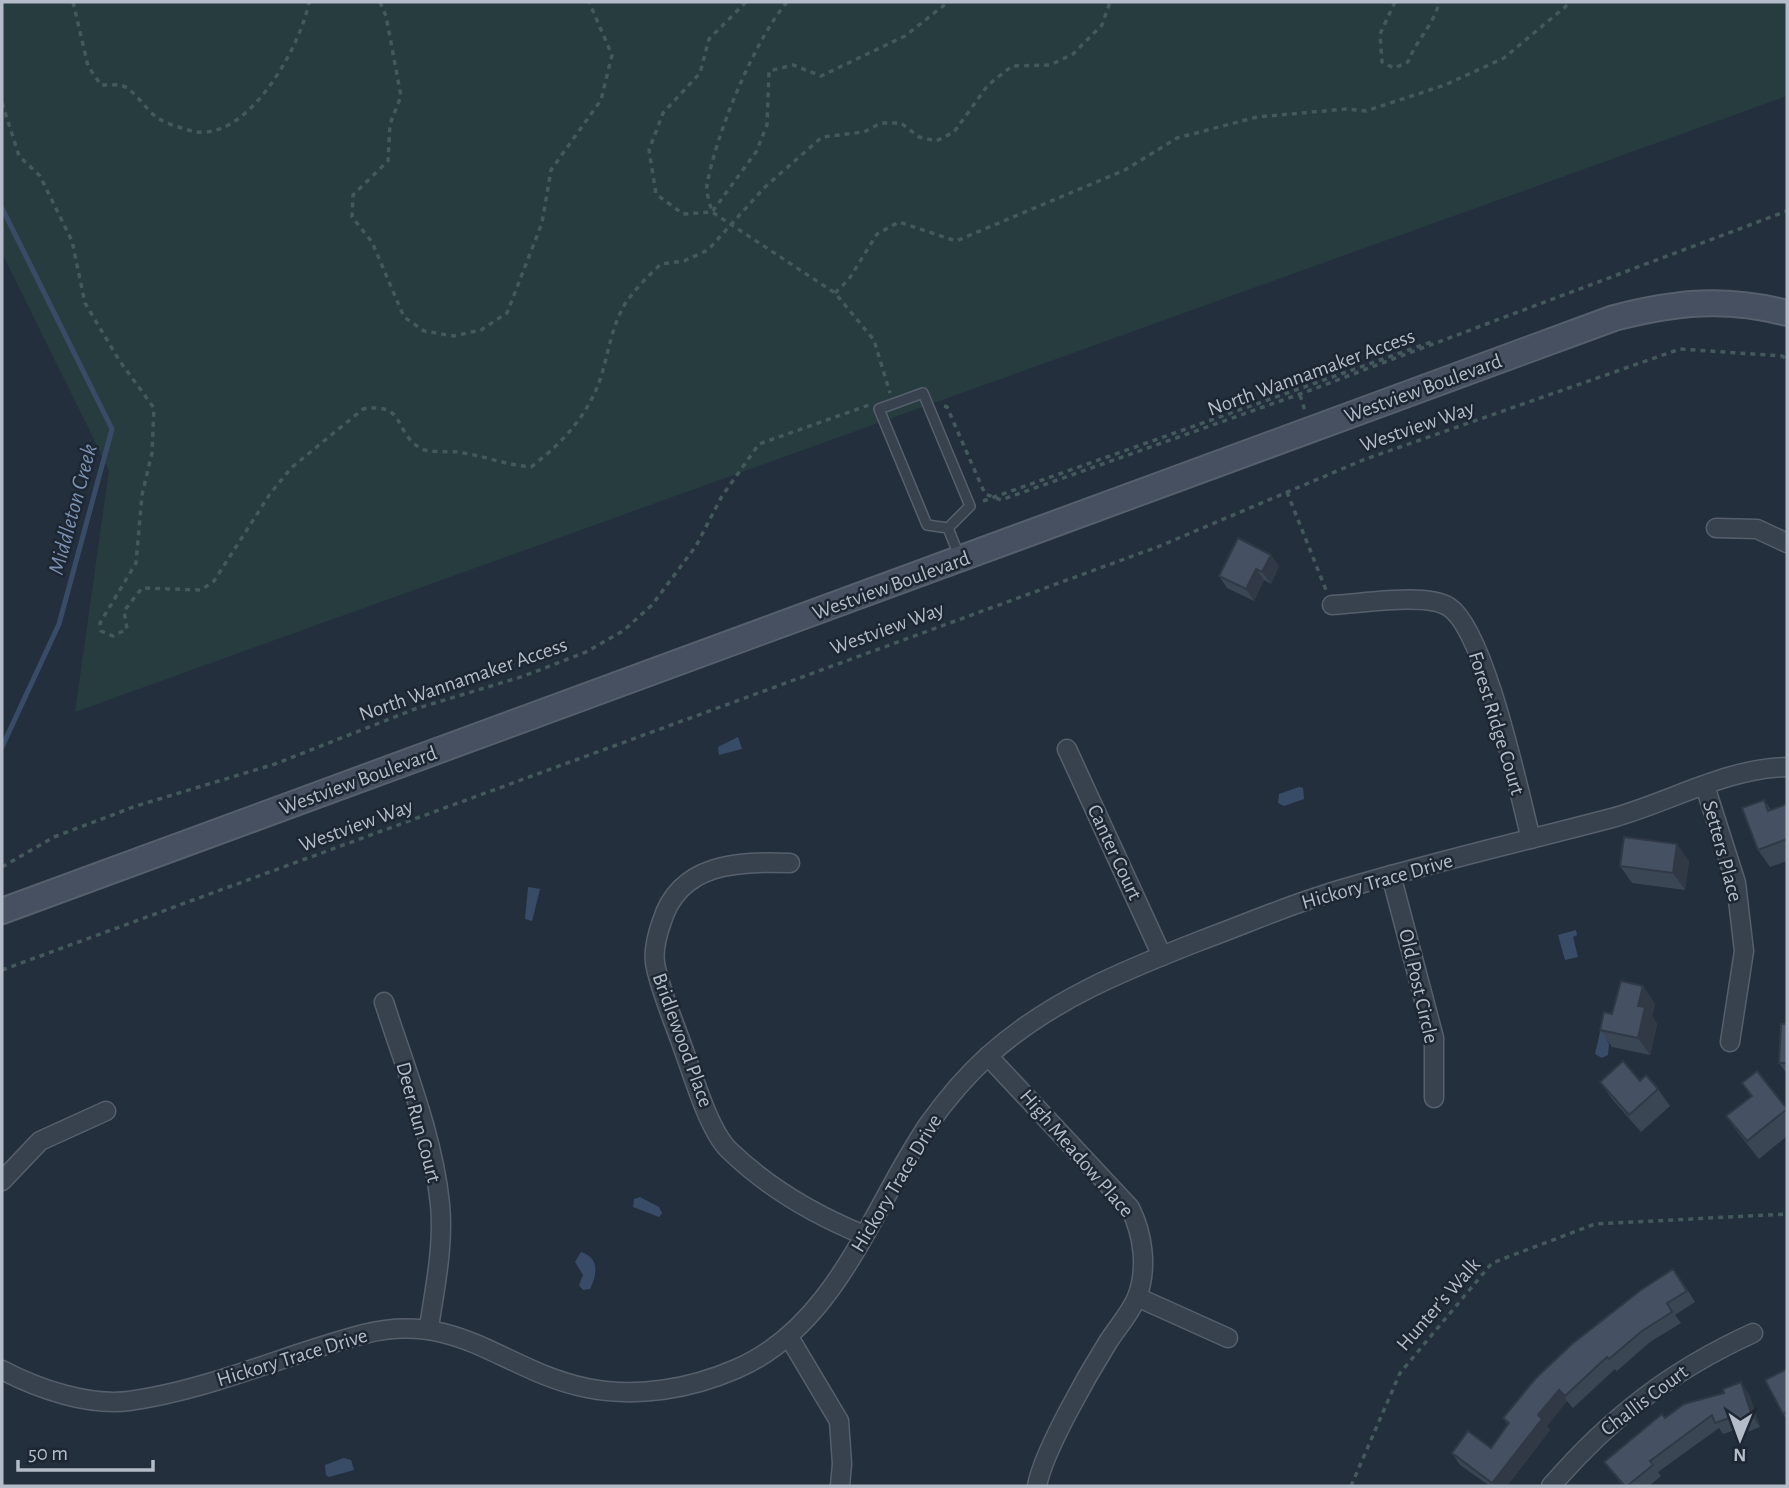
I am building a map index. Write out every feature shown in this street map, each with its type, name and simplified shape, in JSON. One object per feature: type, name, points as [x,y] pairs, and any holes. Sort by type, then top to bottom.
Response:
[{"type":"street","name":"Westview Boulevard","points":[[2,911],[1614,318],[1656,307],[1703,302],[1749,303],[1787,313]]},
{"type":"street","points":[[1716,528],[1757,529],[1787,543]]},
{"type":"street","name":"Forest Ridge Court","points":[[1332,605],[1425,600],[1449,607],[1466,626],[1488,680],[1531,839]]},
{"type":"street","name":"Canter Court","points":[[1067,749],[1162,956]]},
{"type":"street","name":"Hickory Trace Drive","points":[[2,1370],[21,1380],[73,1396],[125,1402],[197,1386],[369,1332],[429,1327],[480,1343],[533,1370],[585,1388],[637,1394],[698,1384],[742,1367],[789,1337],[830,1291],[928,1125],[988,1056],[1050,1009],[1104,979],[1321,895],[1620,815],[1761,767],[1787,766]]},
{"type":"street","name":"Setters Place","points":[[1705,786],[1736,883],[1744,951],[1730,1042]]},
{"type":"street","name":"Bridlewood Place","points":[[790,863],[750,861],[713,867],[685,882],[667,904],[656,937],[655,965],[700,1097],[727,1149],[814,1214],[863,1235]]},
{"type":"street","name":"Old Post Circle","points":[[1391,875],[1434,1038],[1434,1098]]},
{"type":"street","name":"Deer Run Court","points":[[384,1002],[431,1151],[440,1206],[440,1262],[429,1327]]},
{"type":"street","name":"High Meadow Place","points":[[988,1056],[1130,1208],[1139,1226],[1143,1261],[1137,1297],[1105,1347],[1051,1448],[1037,1486]]},
{"type":"street","points":[[2,1181],[40,1141],[106,1111]]},
{"type":"street","points":[[1137,1297],[1228,1338]]},
{"type":"street","name":"Challis Court","points":[[1550,1486],[1581,1451],[1627,1408],[1689,1365],[1753,1334]]},
{"type":"street","points":[[789,1337],[839,1421],[842,1464],[840,1486]]},
{"type":"lane","points":[[923,393],[970,506],[948,528],[927,525],[879,409],[923,393]]},
{"type":"lane","points":[[948,528],[961,559]]},
{"type":"path","points":[[73,2],[88,66],[101,85],[124,86],[159,119],[192,132],[217,130],[242,115],[263,96],[292,54],[305,26],[309,2]]},
{"type":"path","points":[[380,2],[386,16],[401,96],[390,124],[388,161],[354,195],[352,217],[372,242],[404,317],[424,331],[454,336],[481,330],[507,313],[542,223],[551,170],[601,100],[612,55],[589,2]]},
{"type":"path","points":[[746,2],[709,39],[700,72],[663,113],[649,150],[656,194],[682,214],[712,212],[835,293],[874,340],[892,396],[907,399]]},
{"type":"path","points":[[712,212],[706,188],[724,126],[771,21],[787,2]]},
{"type":"path","points":[[712,212],[756,152],[767,125],[769,71],[793,65],[821,76],[905,36],[948,2]]},
{"type":"path","points":[[2,103],[19,156],[40,176],[72,241],[85,303],[119,360],[155,408],[152,453],[142,495],[136,563],[100,623],[101,631],[113,636],[127,629],[124,611],[142,588],[201,590],[214,581],[270,494],[291,468],[363,409],[378,406],[393,411],[411,440],[422,450],[481,455],[511,465],[531,467],[570,433],[584,412],[602,374],[611,338],[624,306],[640,284],[661,264],[684,261],[708,250],[765,187],[822,137],[863,132],[881,123],[901,123],[919,137],[936,141],[954,132],[988,85],[1012,66],[1050,65],[1073,54],[1102,25],[1110,2]]},
{"type":"path","points":[[1395,2],[1380,34],[1382,62],[1394,68],[1408,62],[1414,44],[1436,18],[1438,2]]},
{"type":"path","points":[[835,293],[849,279],[877,234],[899,222],[956,241],[1037,210],[1125,170],[1177,138],[1257,117],[1346,109],[1366,111],[1446,85],[1504,58],[1571,2]]},
{"type":"path","points":[[970,506],[1498,319],[1787,211]]},
{"type":"path","name":"Westview Way","points":[[2,970],[1160,546],[1363,460],[1680,349],[1782,356],[1787,359]]},
{"type":"path","name":"North Wannamaker Access","points":[[2,867],[54,837],[136,806],[275,764],[415,709],[524,676],[586,652],[623,631],[652,605],[696,546],[722,496],[759,444],[892,396]]},
{"type":"path","points":[[927,403],[947,407],[985,494],[993,497]]},
{"type":"path","points":[[1287,492],[1332,605]]},
{"type":"path","name":"Hunter's Walk","points":[[1351,1486],[1400,1373],[1492,1263],[1595,1224],[1787,1214]]},
{"type":"green space","points":[[2,2],[1787,2],[1787,96],[75,712],[109,470],[2,253]]},
{"type":"water","points":[[738,737],[742,749],[719,755],[718,747]]},
{"type":"water","points":[[1303,788],[1304,799],[1284,806],[1278,803],[1279,794]]},
{"type":"water","points":[[528,887],[540,889],[532,921],[525,919]]},
{"type":"water","points":[[1576,930],[1577,935],[1573,937],[1578,957],[1565,960],[1558,935]]},
{"type":"water","points":[[1601,1028],[1609,1044],[1608,1055],[1602,1058],[1595,1054]]},
{"type":"water","points":[[640,1197],[659,1207],[662,1213],[659,1217],[633,1207],[634,1199]]},
{"type":"water","points":[[581,1252],[594,1263],[594,1278],[590,1289],[583,1290],[579,1285],[583,1275],[575,1262]]},
{"type":"water","points":[[344,1458],[351,1460],[354,1470],[329,1477],[326,1475],[325,1465]]},
{"type":"building","points":[[1238,538],[1271,555],[1262,572],[1256,569],[1246,589],[1219,576]]},
{"type":"building","points":[[1764,800],[1768,811],[1787,804],[1787,839],[1758,850],[1742,808]]},
{"type":"building","points":[[1624,837],[1677,844],[1673,873],[1620,866]]},
{"type":"building","points":[[1621,981],[1643,986],[1638,1006],[1645,1007],[1638,1038],[1600,1030],[1604,1012],[1612,1014]]},
{"type":"building","points":[[1781,1024],[1787,1024],[1787,1063],[1779,1063]]},
{"type":"building","points":[[1623,1061],[1640,1081],[1646,1075],[1658,1089],[1629,1115],[1600,1082]]},
{"type":"building","points":[[1757,1071],[1787,1109],[1747,1141],[1726,1116],[1752,1096],[1742,1083]]},
{"type":"building","points":[[1673,1269],[1687,1291],[1667,1303],[1672,1312],[1642,1331],[1609,1359],[1607,1357],[1565,1396],[1559,1390],[1538,1415],[1542,1419],[1492,1483],[1452,1453],[1468,1431],[1491,1448],[1509,1423],[1503,1418],[1536,1378],[1572,1344],[1641,1290]]},
{"type":"building","points":[[1787,1369],[1787,1412],[1783,1414],[1765,1380]]},
{"type":"building","points":[[1741,1382],[1752,1416],[1731,1423],[1729,1418],[1715,1423],[1712,1415],[1650,1461],[1653,1465],[1627,1486],[1604,1462],[1662,1414],[1665,1418],[1684,1404],[1724,1393],[1723,1389]]},
{"type":"waterway","name":"Middleton Creek","points":[[2,208],[112,429],[59,624],[2,747]]}]
